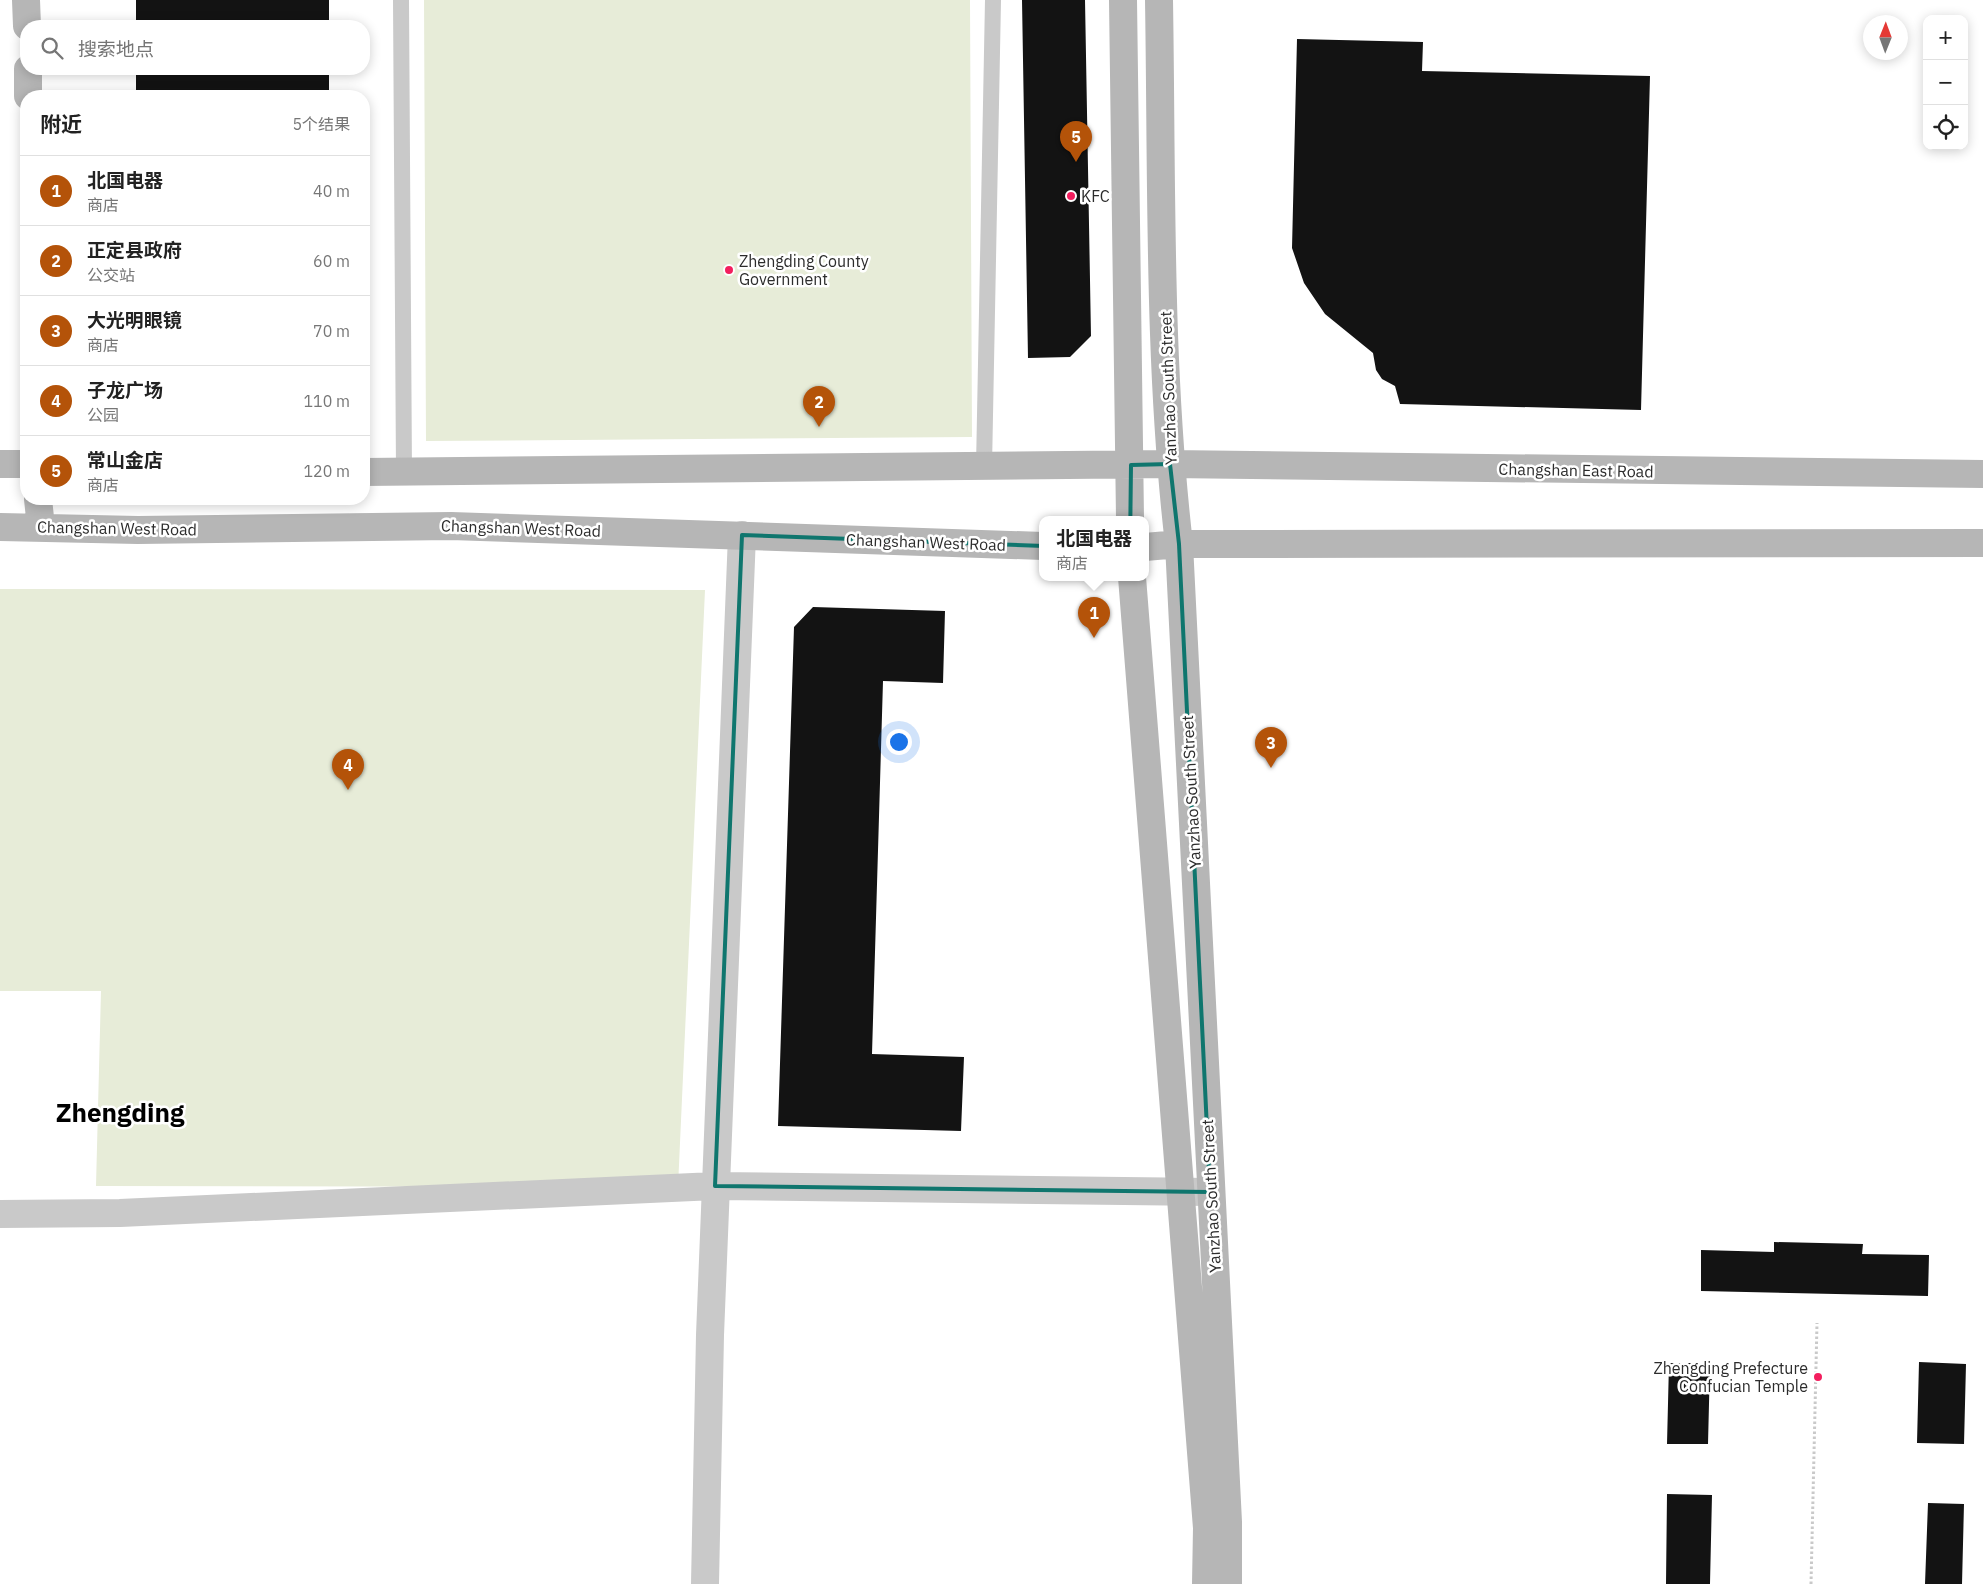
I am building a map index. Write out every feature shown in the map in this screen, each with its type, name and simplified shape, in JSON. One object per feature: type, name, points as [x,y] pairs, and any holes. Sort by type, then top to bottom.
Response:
[{"type":"main road","points":[[26,0],[26,20]]},
{"type":"main road","points":[[1123,0],[1131,464],[1130,516]]},
{"type":"main road","name":"Yanzhao South Street","points":[[1159,0],[1165,336],[1170,464],[1179,544],[1228,1522],[1228,1584]]},
{"type":"main road","points":[[28,75],[28,90]]},
{"type":"main road","points":[[0,464],[20,464]]},
{"type":"main road","points":[[370,472],[1170,464]]},
{"type":"main road","name":"Changshan East Road","points":[[1170,464],[1983,474]]},
{"type":"main road","points":[[39,505],[41,527]]},
{"type":"main road","name":"Changshan West Road","points":[[0,527],[138,530],[451,526],[1039,546]]},
{"type":"main road","points":[[1149,547],[1179,544],[1983,543]]},
{"type":"main road","points":[[1132,581],[1208,1528],[1206,1584]]},
{"type":"street","points":[[706,1584],[715,1186],[742,535]]},
{"type":"street","points":[[0,1214],[120,1213],[715,1186],[1210,1192]]},
{"type":"lane","points":[[401,0],[404,473]]},
{"type":"lane","points":[[984,467],[992,0]]},
{"type":"path","points":[[1811,1584],[1817,1323]]},
{"type":"highlighted area","points":[[1170,464],[1179,544],[1210,1192],[715,1186],[742,535],[1130,549],[1131,465]]},
{"type":"green space","name":"Zhengding County Government","points":[[424,0],[970,0],[972,437],[426,441]]},
{"type":"green space","points":[[0,589],[705,590],[678,1187],[96,1186],[101,991],[0,991]]},
{"type":"building","points":[[136,0],[329,0],[329,20],[136,20]]},
{"type":"building","points":[[1022,0],[1085,0],[1091,336],[1070,357],[1028,358]]},
{"type":"building","points":[[1297,39],[1423,42],[1422,71],[1650,76],[1641,410],[1400,404],[1395,386],[1382,379],[1376,370],[1373,353],[1325,314],[1304,283],[1292,248]]},
{"type":"building","points":[[136,75],[329,75],[329,90],[136,90]]},
{"type":"building","points":[[813,607],[945,611],[943,683],[883,681],[872,1054],[964,1057],[961,1131],[778,1126],[794,627]]},
{"type":"building","points":[[1774,1242],[1863,1244],[1862,1254],[1929,1255],[1928,1296],[1701,1291],[1701,1250],[1774,1252]]},
{"type":"building","points":[[1919,1362],[1966,1364],[1964,1444],[1917,1443]]},
{"type":"building","points":[[1669,1363],[1710,1363],[1708,1444],[1667,1444]]},
{"type":"building","points":[[1667,1494],[1712,1495],[1710,1584],[1666,1584]]},
{"type":"building","points":[[1928,1503],[1964,1504],[1962,1584],[1925,1584]]},
{"type":"place","name":"常山金店","points":[[1076,162]]},
{"type":"place","name":"KFC","points":[[1071,196]]},
{"type":"place","name":"Zhengding County Government","points":[[729,270]]},
{"type":"place","name":"正定县政府","points":[[819,427]]},
{"type":"place","name":"北国电器","points":[[1094,638]]},
{"type":"place","name":"大光明眼镜","points":[[1271,768]]},
{"type":"place","name":"子龙广场","points":[[348,790]]},
{"type":"place","name":"Zhengding Prefecture Confucian Temple","points":[[1818,1377]]},
{"type":"district","name":"Zhengding","points":[[120,1113]]}]
